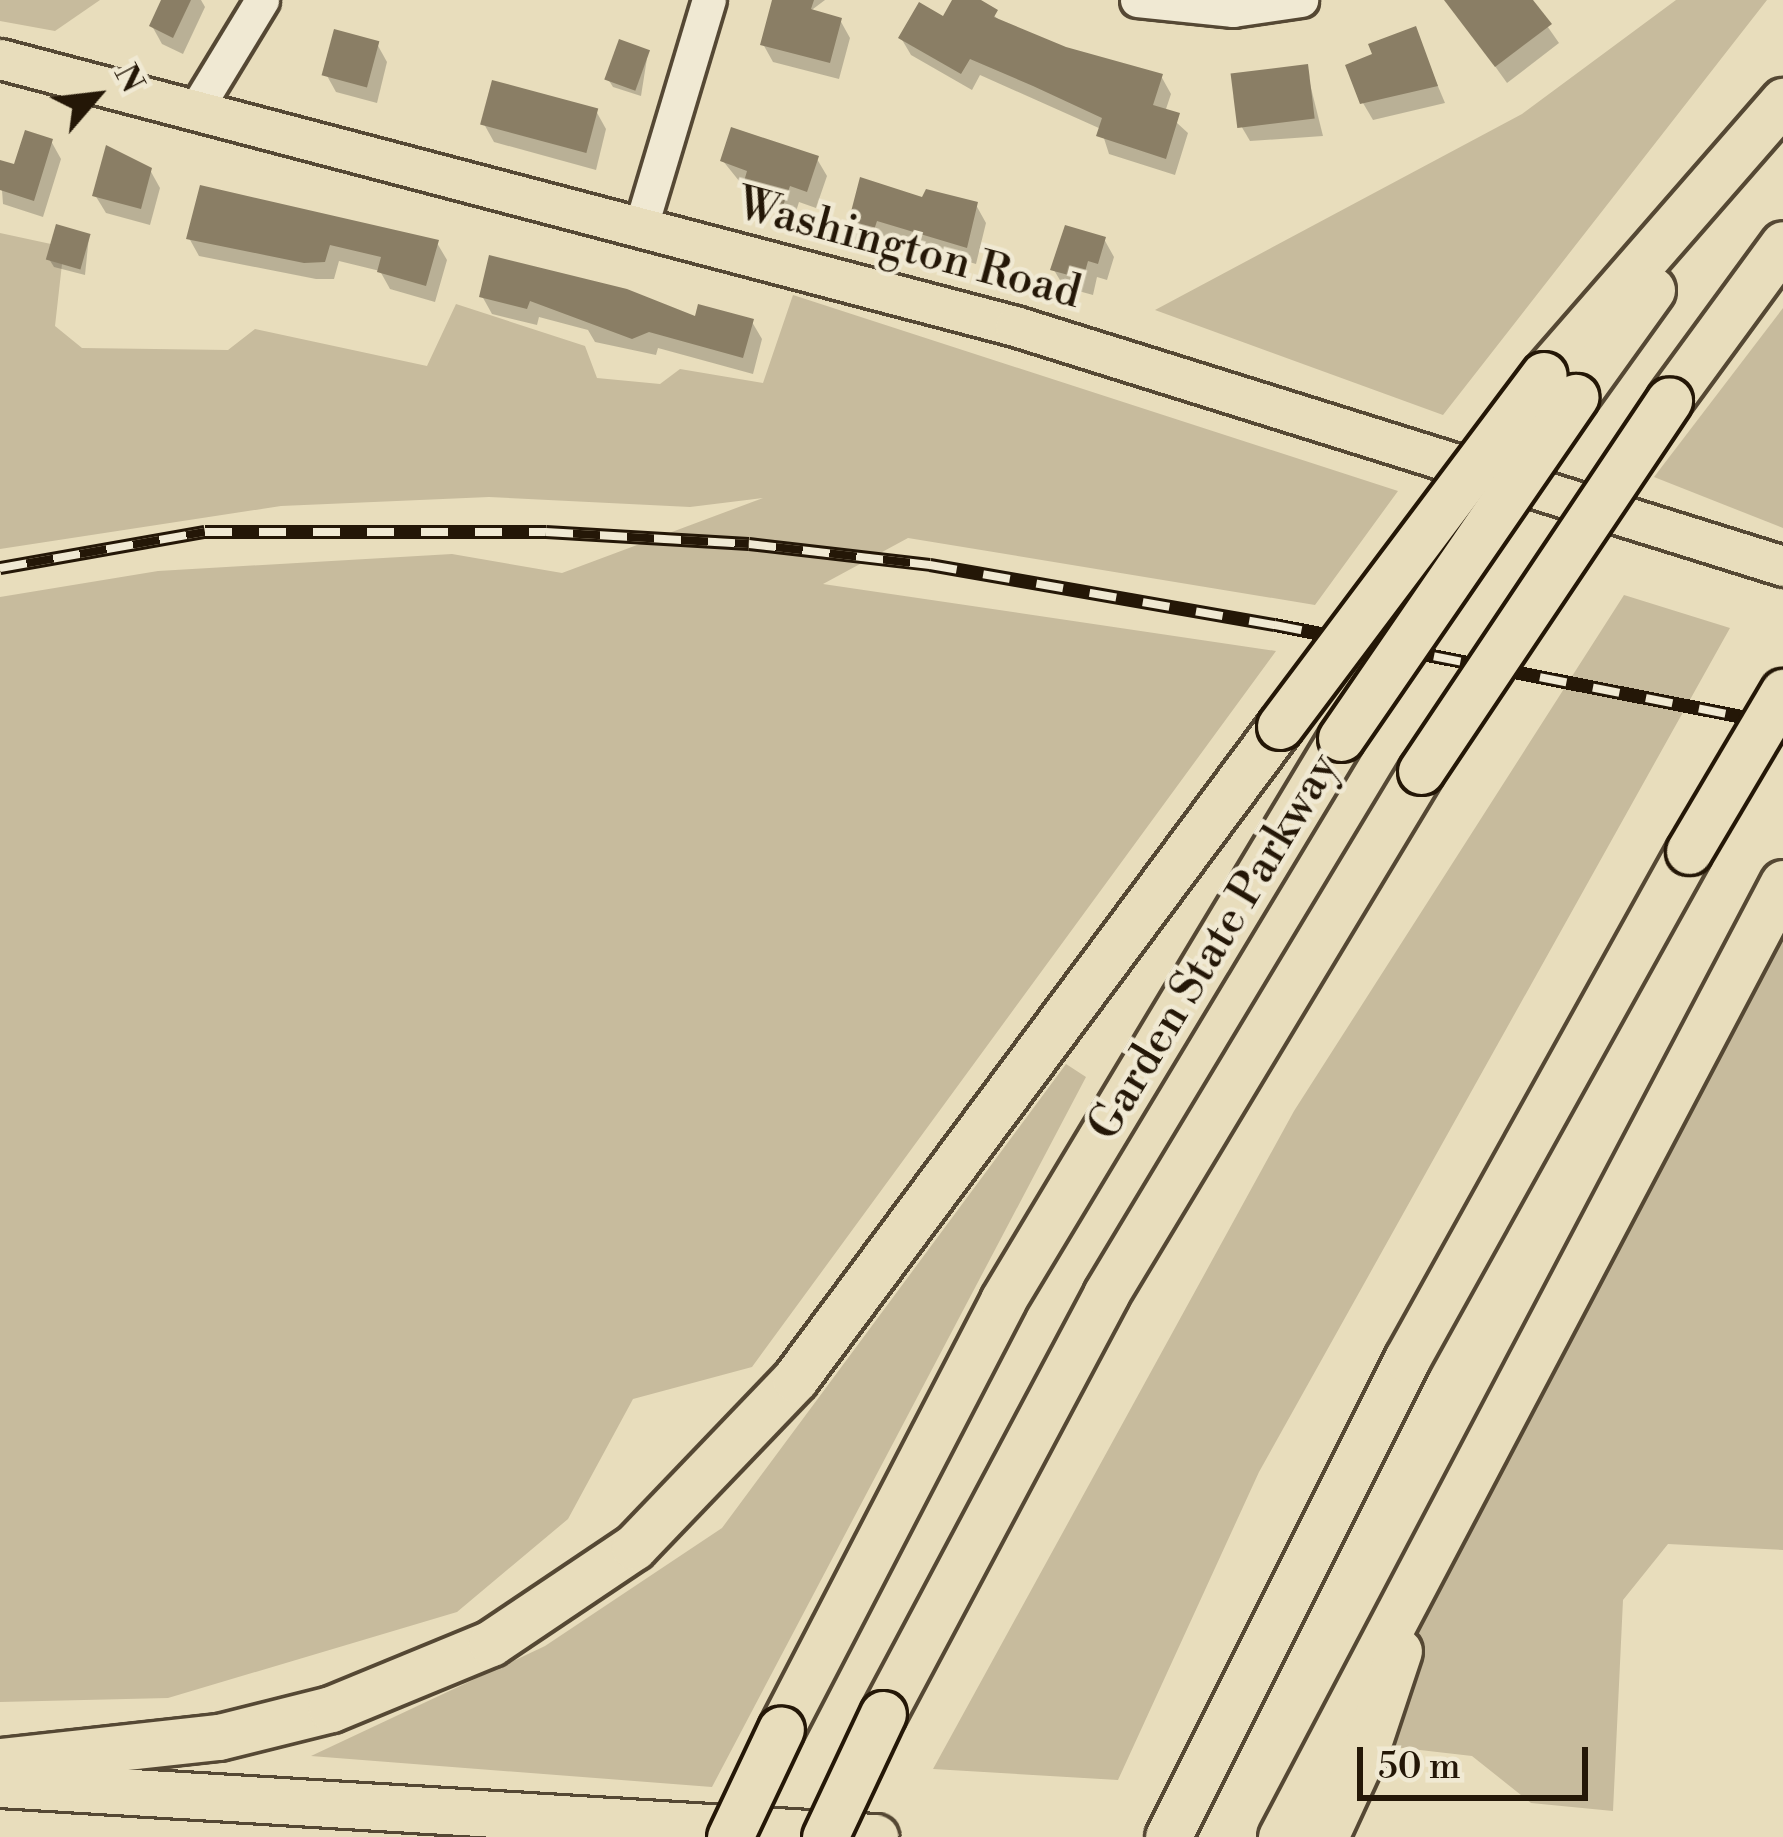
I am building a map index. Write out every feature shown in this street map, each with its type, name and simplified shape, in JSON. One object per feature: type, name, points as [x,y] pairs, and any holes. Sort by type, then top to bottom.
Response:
[{"type":"highway","points":[[0,1761],[219,1737],[331,1709],[491,1643],[634,1547],[796,1379],[1280,725],[1783,104]]},
{"type":"highway","name":"Garden State Parkway","points":[[825,1837],[883,1714],[1106,1294],[1420,771],[1669,400],[1783,244]]},
{"type":"highway","name":"Garden State Parkway","points":[[730,1837],[991,1321],[1559,386]]},
{"type":"highway","points":[[1168,1837],[1407,1359],[1689,851],[1783,692]]},
{"type":"highway","points":[[1325,1837],[1347,1743],[1431,1551],[1783,883]]},
{"type":"highway","points":[[1281,1837],[1347,1743]]},
{"type":"highway","points":[[0,1784],[875,1837]]},
{"type":"main road","name":"Washington Road","points":[[0,59],[641,226],[1187,377],[1783,566]]},
{"type":"street","points":[[194,112],[262,0]]},
{"type":"street","points":[[641,226],[709,0]]},
{"type":"street","points":[[1137,0],[1233,10],[1301,0]]},
{"type":"shaded area","points":[[0,0],[100,0],[55,31],[0,21]]},
{"type":"shaded area","points":[[1676,0],[1767,0],[1443,415],[1155,310],[1522,114]]},
{"type":"shaded area","points":[[0,233],[51,244],[62,264],[55,326],[82,348],[228,350],[255,329],[427,366],[456,304],[585,346],[597,378],[660,384],[680,369],[763,383],[793,295],[1398,491],[1315,605],[908,538],[823,584],[1276,651],[752,1367],[633,1399],[568,1519],[457,1612],[168,1698],[0,1702],[0,597],[158,571],[452,554],[562,573],[763,498],[690,507],[489,497],[281,506],[0,549]]},
{"type":"shaded area","points":[[1783,308],[1783,528],[1654,477]]},
{"type":"shaded area","points":[[1624,595],[1730,628],[1259,1472],[1118,1780],[933,1769],[1294,1111]]},
{"type":"shaded area","points":[[1783,883],[1783,1550],[1668,1544],[1623,1600],[1613,1811],[1531,1803],[1472,1756],[1368,1744],[1431,1551]]},
{"type":"shaded area","points":[[1066,1064],[1086,1077],[712,1787],[311,1756],[545,1646],[722,1528]]},
{"type":"building","points":[[161,0],[191,0],[173,38],[149,26]]},
{"type":"building","points":[[772,0],[814,0],[811,9],[842,18],[830,63],[760,45]]},
{"type":"building","points":[[952,0],[981,0],[998,10],[994,17],[1066,47],[1163,74],[1153,105],[1180,113],[1166,159],[1096,136],[1102,118],[1033,86],[970,59],[961,74],[898,38],[919,2],[943,16]]},
{"type":"building","points":[[1444,0],[1533,0],[1552,24],[1495,67]]},
{"type":"building","points":[[1416,26],[1438,86],[1360,104],[1345,65],[1372,54],[1368,44]]},
{"type":"building","points":[[334,29],[379,41],[367,88],[322,75]]},
{"type":"building","points":[[619,39],[650,50],[635,91],[604,79]]},
{"type":"building","points":[[1308,64],[1315,119],[1237,128],[1231,74]]},
{"type":"building","points":[[492,80],[598,108],[586,153],[480,124]]},
{"type":"building","points":[[731,127],[819,156],[807,192],[790,186],[783,206],[755,196],[757,190],[743,185],[747,171],[720,161]]},
{"type":"building","points":[[25,130],[53,139],[34,201],[0,190],[0,160],[14,164]]},
{"type":"building","points":[[106,145],[152,168],[141,209],[92,196]]},
{"type":"building","points":[[860,177],[922,197],[926,189],[978,202],[967,248],[877,221],[871,239],[846,231]]},
{"type":"building","points":[[200,185],[439,240],[426,286],[377,272],[381,257],[330,245],[325,262],[304,263],[186,239]]},
{"type":"building","points":[[56,224],[91,234],[80,269],[46,260]]},
{"type":"building","points":[[1065,225],[1106,237],[1098,264],[1088,261],[1083,279],[1050,270]]},
{"type":"building","points":[[489,255],[627,289],[695,316],[698,304],[754,319],[743,358],[649,332],[632,339],[530,301],[527,309],[479,297]]},
{"type":"railway","points":[[0,568],[205,532],[546,532],[749,544],[930,565],[1275,625],[1783,725]]}]
